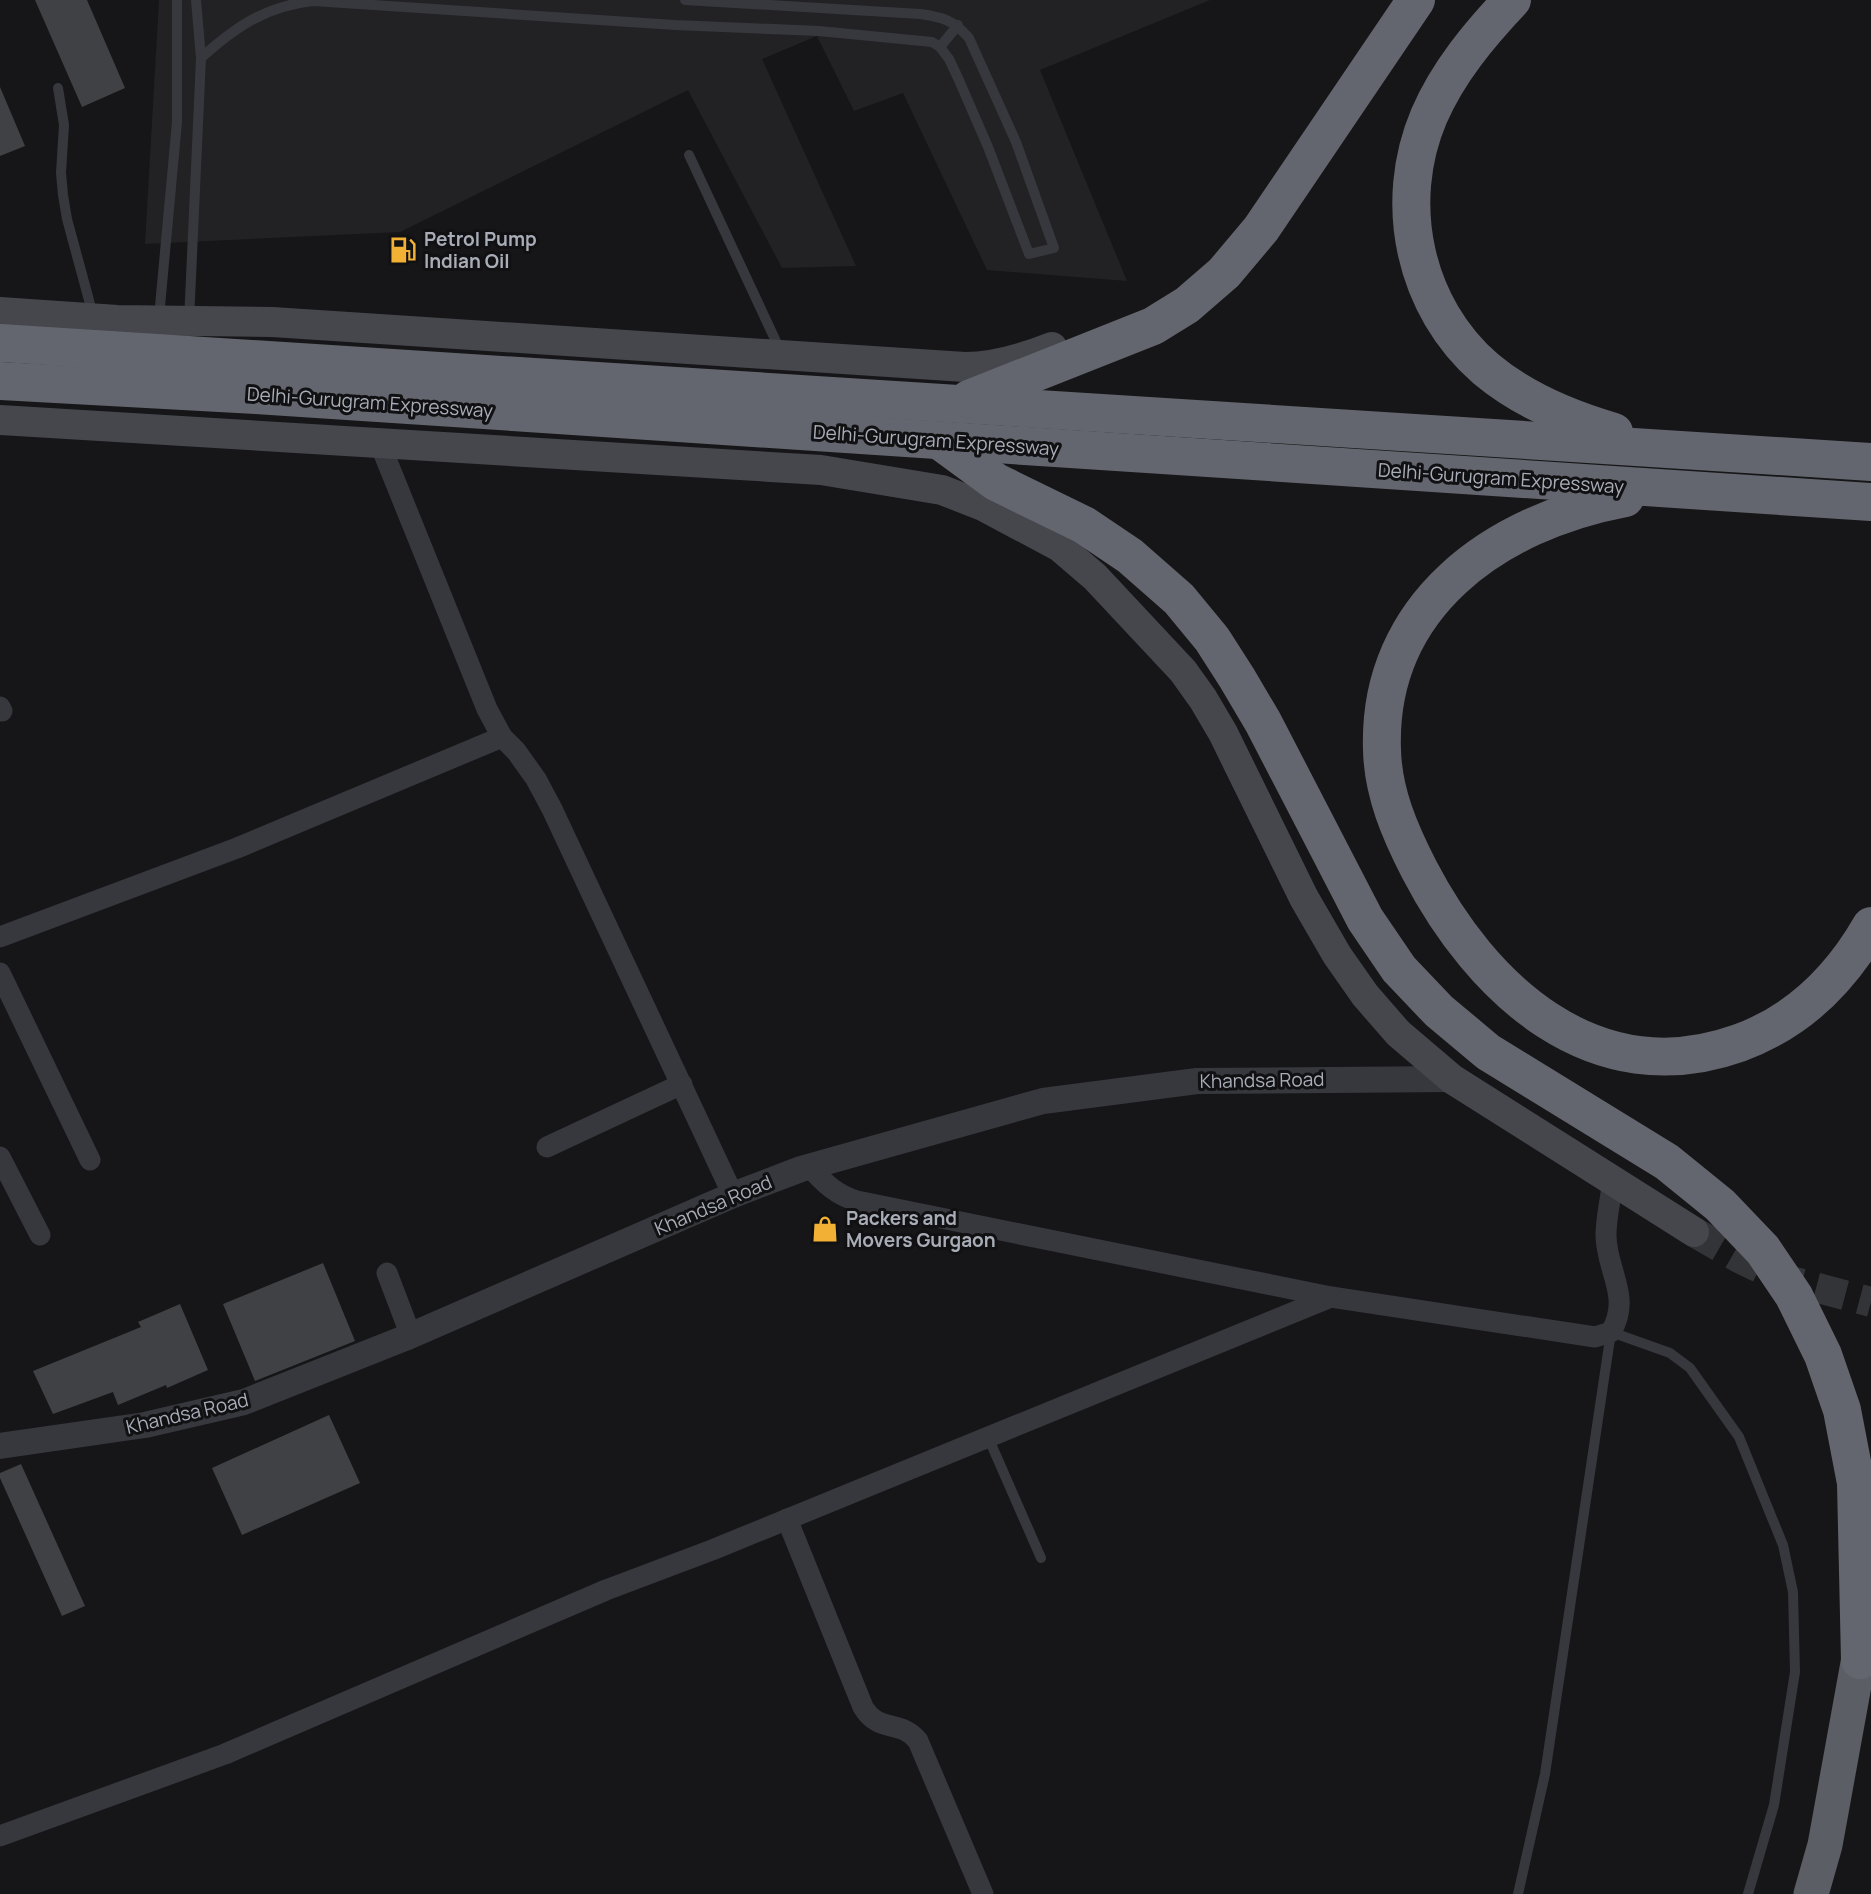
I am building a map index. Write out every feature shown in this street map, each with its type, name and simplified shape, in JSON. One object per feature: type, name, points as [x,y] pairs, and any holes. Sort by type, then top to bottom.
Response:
[{"type":"highway","points":[[957,403],[1121,340],[1187,305],[1224,273],[1261,229],[1416,0]]},
{"type":"highway","points":[[1512,0],[1466,53],[1446,83],[1426,125],[1414,167],[1410,200],[1412,237],[1418,262],[1440,312],[1456,338],[1495,375],[1540,403],[1581,422],[1673,449]]},
{"type":"highway","name":"Delhi-Gurugram Expressway","points":[[0,343],[1871,462]]},
{"type":"highway","name":"Delhi-Gurugram Expressway","points":[[0,381],[284,396],[1871,502]]},
{"type":"highway","points":[[940,440],[996,482],[1084,525],[1130,556],[1178,599],[1212,639],[1263,722],[1365,919],[1399,969],[1439,1011],[1488,1052],[1667,1162],[1720,1205],[1763,1250],[1800,1307],[1823,1355],[1842,1410],[1856,1483],[1860,1660]]},
{"type":"highway","points":[[1671,489],[1588,505],[1539,522],[1493,546],[1466,566],[1445,585],[1428,606],[1402,651],[1386,699],[1382,722],[1385,778],[1404,839],[1451,924],[1504,988],[1553,1026],[1585,1040],[1642,1055],[1674,1055],[1722,1049],[1767,1031],[1807,1005],[1830,985],[1871,926]]},
{"type":"highway","points":[[1811,1894],[1825,1845],[1860,1660],[1871,1574]]},
{"type":"main road","points":[[0,312],[94,318],[272,322],[980,367],[1028,357],[1130,317],[1145,313],[1170,316]]},
{"type":"main road","points":[[0,420],[821,470],[942,490],[983,506],[1060,547],[1095,578],[1183,671],[1223,733],[1304,898],[1337,955],[1365,995],[1398,1033],[1452,1079],[1694,1232]]},
{"type":"street","points":[[380,444],[487,709],[502,737],[528,767],[541,789],[733,1195]]},
{"type":"street","points":[[0,937],[237,848],[502,737]]},
{"type":"street","points":[[0,973],[90,1160]]},
{"type":"street","name":"Khandsa Road","points":[[0,1446],[145,1425],[244,1402],[411,1336],[733,1195],[809,1166],[1043,1101],[1197,1081],[1452,1079]]},
{"type":"street","points":[[547,1147],[682,1084]]},
{"type":"street","points":[[0,1157],[40,1235]]},
{"type":"street","points":[[809,1166],[830,1188],[857,1201],[1331,1297],[1595,1337],[1611,1332],[1618,1321],[1620,1306],[1606,1237],[1613,1180]]},
{"type":"street","points":[[387,1273],[411,1336]]},
{"type":"street","points":[[0,1836],[225,1754],[536,1619],[1331,1297]]},
{"type":"street","points":[[787,1519],[863,1707],[876,1723],[904,1730],[918,1741],[983,1894]]},
{"type":"lane","points":[[159,320],[177,122],[177,0]]},
{"type":"lane","points":[[189,321],[201,58],[196,0]]},
{"type":"lane","points":[[201,58],[225,36],[264,13],[280,6],[313,1],[675,25],[819,31],[932,42],[940,47],[949,59],[988,147],[1029,254],[1054,248],[1016,142],[969,38],[958,24],[937,16],[920,14],[685,0]]},
{"type":"lane","points":[[940,47],[958,24]]},
{"type":"lane","points":[[58,88],[64,125],[61,173],[63,195],[94,318]]},
{"type":"lane","points":[[689,155],[783,355]]},
{"type":"lane","points":[[1518,1894],[1545,1774],[1611,1332],[1670,1353],[1690,1368],[1739,1437],[1783,1545],[1793,1592],[1795,1672],[1774,1805],[1748,1894]]},
{"type":"lane","points":[[988,1437],[1041,1558]]},
{"type":"shaded area","points":[[159,0],[1210,0],[1040,70],[1127,281],[987,270],[903,93],[854,111],[817,36],[762,59],[856,266],[782,268],[688,90],[400,232],[145,244]]},
{"type":"building","points":[[35,0],[87,0],[125,88],[82,107]]},
{"type":"building","points":[[0,87],[25,146],[0,156]]},
{"type":"building","points":[[323,1263],[355,1341],[255,1381],[223,1304]]},
{"type":"building","points":[[180,1304],[208,1370],[118,1405],[113,1392],[53,1414],[33,1371],[141,1327],[138,1322]]},
{"type":"building","points":[[329,1415],[360,1483],[242,1535],[212,1468]]},
{"type":"building","points":[[21,1464],[85,1606],[62,1616],[0,1478],[0,1473]]},
{"type":"tunnel","points":[[1694,1232],[1780,1278],[1871,1302]]},
{"type":"place","name":"Petrol Pump Indian Oil","points":[[403,250]]},
{"type":"place","name":"Packers and Movers Gurgaon","points":[[825,1229]]}]
